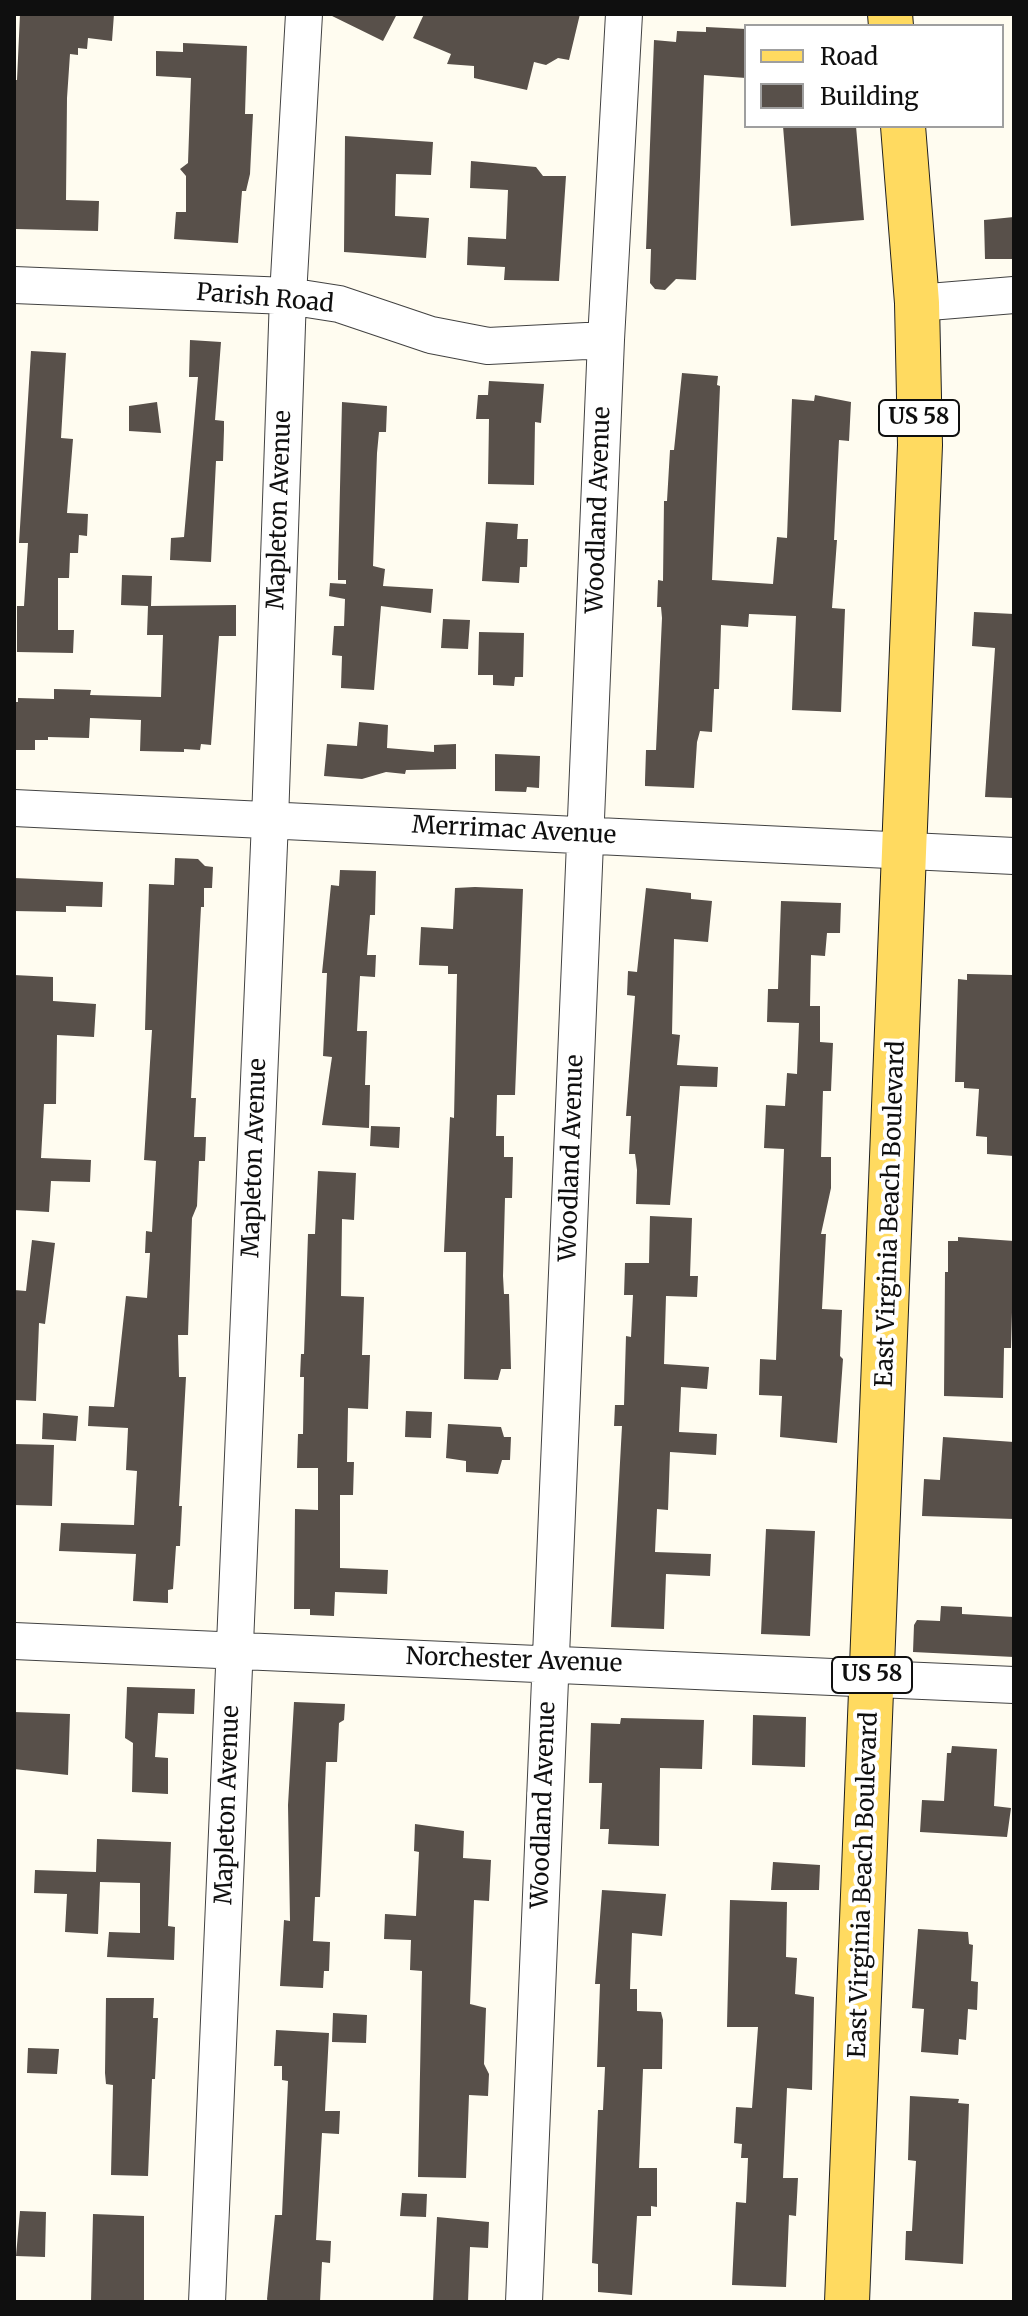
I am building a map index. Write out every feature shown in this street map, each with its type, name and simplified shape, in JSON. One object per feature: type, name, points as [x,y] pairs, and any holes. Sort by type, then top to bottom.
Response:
[{"type":"main road","name":"East Virginia Beach Boulevard","points":[[847,2302],[920,445],[917,303],[903,128]]},
{"type":"street","name":"Mapleton Avenue","points":[[207,2302],[270,821],[288,296],[304,14]]},
{"type":"street","name":"Woodland Avenue","points":[[524,2302],[606,340],[624,14]]},
{"type":"street","name":"Parish Road","points":[[14,285],[288,296],[339,304],[463,343],[488,346],[606,340]]},
{"type":"street","points":[[917,303],[1014,295]]},
{"type":"street","name":"Merrimac Avenue","points":[[14,808],[1014,856]]},
{"type":"street","name":"Norchester Avenue","points":[[14,1641],[872,1676],[1014,1685]]},
{"type":"building","points":[[20,14],[114,14],[112,41],[88,38],[87,49],[78,48],[78,55],[70,54],[66,200],[99,201],[98,231],[16,229],[14,80],[17,80]]},
{"type":"building","points":[[328,14],[397,14],[383,41]]},
{"type":"building","points":[[424,14],[580,14],[569,60],[558,58],[546,65],[534,62],[527,90],[474,78],[474,66],[447,64],[451,54],[413,38]]},
{"type":"building","points":[[706,27],[744,29],[744,78],[704,75],[696,280],[676,279],[665,290],[655,289],[650,283],[651,249],[646,249],[654,40],[676,42],[677,31],[706,32]]},
{"type":"building","points":[[183,43],[247,46],[245,114],[253,114],[250,174],[246,191],[242,191],[238,243],[174,239],[176,212],[186,212],[186,176],[180,169],[188,163],[191,78],[156,76],[156,51],[183,52]]},
{"type":"building","points":[[783,128],[856,128],[864,220],[791,226]]},
{"type":"building","points":[[345,136],[433,142],[431,175],[396,174],[395,216],[429,218],[426,258],[344,252]]},
{"type":"building","points":[[471,161],[536,167],[543,176],[566,176],[559,281],[504,280],[505,267],[467,265],[468,237],[506,239],[508,190],[470,188]]},
{"type":"building","points":[[1014,217],[1014,259],[985,259],[984,220]]},
{"type":"building","points":[[190,340],[221,342],[215,420],[224,421],[223,461],[216,461],[211,562],[170,560],[171,538],[184,537],[198,377],[189,377]]},
{"type":"building","points":[[31,351],[66,353],[61,438],[73,439],[67,513],[88,514],[87,536],[79,535],[78,553],[70,553],[69,578],[58,578],[58,630],[74,630],[73,653],[17,652],[17,606],[24,606],[28,543],[19,543]]},
{"type":"building","points":[[682,373],[718,376],[717,385],[720,386],[712,580],[773,584],[777,537],[787,538],[792,399],[814,401],[815,395],[851,402],[849,441],[839,440],[834,540],[837,540],[832,608],[845,609],[841,712],[792,710],[796,616],[749,614],[748,627],[721,625],[719,689],[714,689],[712,732],[700,731],[694,788],[645,786],[646,750],[656,750],[662,618],[661,607],[657,607],[658,580],[663,581],[664,501],[667,501],[670,450],[674,450]]},
{"type":"building","points":[[489,381],[544,384],[541,423],[535,422],[534,485],[488,484],[489,419],[476,419],[478,395],[488,395]]},
{"type":"building","points":[[157,402],[161,433],[129,431],[129,406]]},
{"type":"building","points":[[342,402],[387,406],[386,432],[379,432],[377,453],[373,566],[385,569],[383,586],[433,589],[431,613],[381,606],[374,690],[341,688],[342,656],[332,655],[334,626],[344,626],[345,599],[329,596],[330,583],[346,584],[346,580],[338,580]]},
{"type":"building","points":[[486,522],[518,524],[517,539],[528,539],[527,567],[520,567],[519,583],[482,581]]},
{"type":"building","points":[[122,575],[152,576],[151,606],[236,605],[236,636],[219,636],[211,745],[201,744],[200,750],[184,749],[184,752],[140,751],[141,720],[90,718],[89,738],[48,737],[48,740],[35,740],[35,750],[14,750],[14,702],[18,702],[18,698],[54,699],[54,689],[91,690],[90,695],[161,697],[163,635],[147,635],[148,606],[121,605]]},
{"type":"building","points":[[974,612],[1014,614],[1014,798],[985,797],[995,648],[972,646]]},
{"type":"building","points":[[443,619],[470,620],[468,649],[441,648]]},
{"type":"building","points":[[479,632],[524,633],[523,677],[515,677],[514,686],[493,685],[493,675],[478,675]]},
{"type":"building","points":[[359,722],[388,725],[387,748],[434,752],[434,745],[456,744],[456,769],[406,770],[405,774],[386,772],[362,779],[324,776],[327,744],[357,746]]},
{"type":"building","points":[[495,754],[540,756],[539,788],[527,787],[526,792],[495,791]]},
{"type":"building","points":[[175,858],[198,859],[205,866],[213,867],[212,888],[204,888],[204,907],[201,907],[191,1098],[196,1098],[194,1137],[206,1137],[205,1161],[199,1161],[197,1206],[192,1218],[188,1335],[178,1335],[179,1377],[186,1377],[179,1506],[182,1506],[180,1546],[176,1546],[173,1589],[168,1590],[168,1603],[133,1601],[136,1554],[59,1551],[61,1523],[134,1525],[137,1471],[126,1470],[128,1428],[88,1426],[89,1406],[114,1407],[126,1296],[147,1298],[150,1253],[145,1253],[146,1231],[152,1232],[156,1161],[144,1160],[152,1030],[145,1030],[149,884],[174,885]]},
{"type":"building","points":[[340,870],[376,871],[375,915],[370,915],[367,955],[376,955],[375,977],[360,976],[357,1031],[367,1031],[365,1085],[370,1085],[369,1128],[322,1125],[332,1057],[323,1056],[327,973],[322,973],[331,885],[339,886]]},
{"type":"building","points":[[14,878],[103,882],[102,907],[66,906],[66,912],[14,911]]},
{"type":"building","points":[[455,888],[523,889],[515,1095],[497,1095],[496,1136],[504,1136],[504,1157],[513,1157],[512,1198],[505,1198],[503,1276],[504,1294],[509,1294],[511,1369],[501,1369],[498,1380],[464,1379],[466,1252],[444,1252],[450,1117],[454,1118],[457,974],[448,974],[448,966],[419,965],[421,927],[453,929]]},
{"type":"building","points":[[646,888],[691,893],[691,899],[712,901],[708,942],[674,939],[672,1034],[680,1035],[677,1065],[718,1067],[717,1087],[680,1086],[670,1205],[636,1204],[635,1154],[629,1154],[631,1116],[626,1116],[635,996],[627,995],[628,971],[637,972]]},
{"type":"building","points":[[781,901],[841,903],[840,933],[827,933],[825,956],[811,955],[810,1006],[820,1006],[820,1042],[833,1043],[831,1091],[823,1091],[821,1157],[831,1157],[831,1188],[821,1234],[826,1234],[822,1309],[842,1310],[840,1356],[843,1359],[837,1443],[780,1437],[782,1396],[759,1395],[760,1359],[776,1360],[784,1149],[764,1148],[766,1105],[785,1106],[787,1073],[797,1074],[799,1023],[767,1022],[768,989],[778,989]]},
{"type":"building","points":[[967,974],[1013,975],[1014,1156],[987,1154],[987,1137],[976,1136],[979,1089],[964,1088],[964,1082],[955,1082],[958,979],[967,980]]},
{"type":"building","points":[[14,975],[53,977],[53,1001],[96,1004],[94,1037],[57,1035],[56,1104],[44,1104],[41,1158],[91,1160],[90,1182],[51,1181],[49,1212],[14,1210]]},
{"type":"building","points":[[371,1126],[400,1127],[399,1148],[370,1146]]},
{"type":"building","points":[[318,1171],[356,1173],[354,1220],[342,1219],[341,1296],[364,1297],[362,1355],[370,1355],[368,1409],[348,1408],[347,1462],[354,1462],[353,1495],[340,1495],[340,1568],[388,1570],[387,1594],[335,1592],[334,1616],[310,1615],[310,1609],[294,1609],[295,1509],[318,1510],[318,1468],[297,1468],[298,1434],[303,1434],[304,1377],[300,1377],[301,1354],[304,1354],[308,1234],[315,1234]]},
{"type":"building","points":[[650,1216],[692,1218],[690,1276],[698,1276],[697,1297],[666,1296],[664,1364],[709,1367],[707,1389],[681,1387],[679,1432],[717,1434],[716,1455],[670,1452],[668,1510],[657,1509],[655,1552],[711,1554],[710,1576],[666,1574],[664,1629],[611,1627],[622,1426],[614,1426],[615,1405],[624,1405],[626,1336],[631,1337],[633,1295],[624,1295],[625,1263],[649,1263]]},
{"type":"building","points":[[958,1237],[1014,1241],[1011,1348],[1004,1348],[1003,1398],[944,1396],[945,1272],[948,1272],[948,1241],[958,1241]]},
{"type":"building","points":[[32,1240],[55,1243],[45,1324],[39,1323],[36,1401],[14,1400],[14,1290],[26,1291]]},
{"type":"building","points":[[406,1411],[432,1412],[431,1438],[405,1437]]},
{"type":"building","points":[[43,1413],[78,1416],[76,1441],[42,1439]]},
{"type":"building","points":[[448,1424],[501,1427],[504,1437],[511,1437],[510,1460],[502,1460],[498,1474],[466,1472],[466,1461],[446,1458]]},
{"type":"building","points":[[943,1437],[1014,1442],[1014,1519],[922,1516],[924,1479],[940,1480]]},
{"type":"building","points":[[14,1444],[54,1445],[52,1506],[14,1505]]},
{"type":"building","points":[[766,1529],[815,1531],[810,1636],[761,1634]]},
{"type":"building","points":[[941,1606],[962,1607],[962,1614],[1014,1617],[1014,1657],[913,1652],[917,1620],[940,1621]]},
{"type":"building","points":[[127,1687],[195,1689],[194,1714],[158,1713],[155,1757],[168,1758],[168,1794],[132,1792],[133,1743],[125,1738]]},
{"type":"building","points":[[294,1702],[345,1704],[344,1720],[339,1723],[337,1762],[326,1762],[320,1897],[315,1897],[313,1941],[330,1942],[329,1971],[324,1971],[323,1988],[280,1986],[284,1920],[290,1921],[288,1805]]},
{"type":"building","points":[[14,1712],[70,1714],[68,1775],[14,1769]]},
{"type":"building","points":[[753,1715],[806,1717],[805,1767],[752,1765]]},
{"type":"building","points":[[621,1718],[704,1720],[702,1769],[660,1768],[659,1846],[608,1844],[609,1829],[600,1829],[602,1783],[589,1783],[591,1723],[620,1724]]},
{"type":"building","points":[[952,1746],[997,1749],[994,1806],[1011,1808],[1007,1837],[920,1832],[922,1800],[944,1801],[947,1753],[951,1753]]},
{"type":"building","points":[[415,1824],[464,1831],[463,1858],[491,1860],[489,1901],[474,1900],[470,2004],[486,2008],[484,2064],[489,2074],[488,2096],[469,2095],[466,2178],[418,2177],[422,1971],[410,1970],[411,1940],[384,1939],[385,1914],[416,1916],[419,1852],[414,1851]]},
{"type":"building","points":[[97,1839],[171,1842],[168,1926],[175,1927],[174,1960],[107,1957],[109,1932],[140,1933],[140,1883],[100,1882],[98,1934],[65,1932],[67,1894],[34,1893],[35,1870],[96,1872]]},
{"type":"building","points":[[773,1862],[820,1865],[819,1890],[771,1890]]},
{"type":"building","points":[[602,1890],[666,1894],[662,1936],[632,1933],[630,1989],[637,1989],[637,2011],[661,2012],[663,2020],[662,2069],[643,2069],[639,2168],[657,2168],[657,2207],[651,2206],[651,2216],[637,2216],[632,2295],[598,2292],[598,2264],[592,2263],[598,2110],[603,2110],[605,2067],[597,2067],[600,1984],[595,1984]]},
{"type":"building","points":[[730,1900],[787,1902],[786,1957],[797,1958],[795,1994],[814,1997],[812,2090],[787,2088],[783,2178],[798,2178],[796,2216],[789,2215],[786,2287],[732,2285],[736,2202],[746,2203],[748,2158],[741,2158],[742,2144],[734,2143],[736,2107],[752,2108],[758,2027],[727,2027]]},
{"type":"building","points":[[918,1929],[968,1932],[969,1944],[973,1945],[971,1981],[978,1982],[977,2010],[968,2009],[966,2040],[959,2039],[958,2055],[921,2052],[924,2009],[912,2008]]},
{"type":"building","points":[[106,1998],[154,1998],[153,2018],[158,2018],[148,2176],[111,2175],[113,2085],[106,2084],[105,2073]]},
{"type":"building","points":[[333,2013],[367,2015],[366,2043],[332,2042]]},
{"type":"building","points":[[276,2030],[329,2033],[325,2111],[340,2111],[339,2134],[322,2133],[316,2240],[331,2241],[330,2263],[322,2262],[320,2302],[268,2302],[267,2299],[275,2215],[282,2215],[288,2081],[282,2080],[282,2066],[274,2066]]},
{"type":"building","points":[[28,2048],[59,2049],[57,2074],[27,2073]]},
{"type":"building","points":[[910,2096],[959,2099],[958,2103],[969,2104],[963,2264],[905,2260],[906,2231],[912,2231],[916,2161],[908,2160]]},
{"type":"building","points":[[402,2193],[427,2194],[426,2217],[400,2216]]},
{"type":"building","points":[[20,2211],[46,2212],[45,2257],[16,2256]]},
{"type":"building","points":[[93,2214],[144,2216],[142,2302],[91,2302]]},
{"type":"building","points":[[437,2217],[489,2222],[488,2248],[470,2247],[468,2302],[433,2302]]}]
